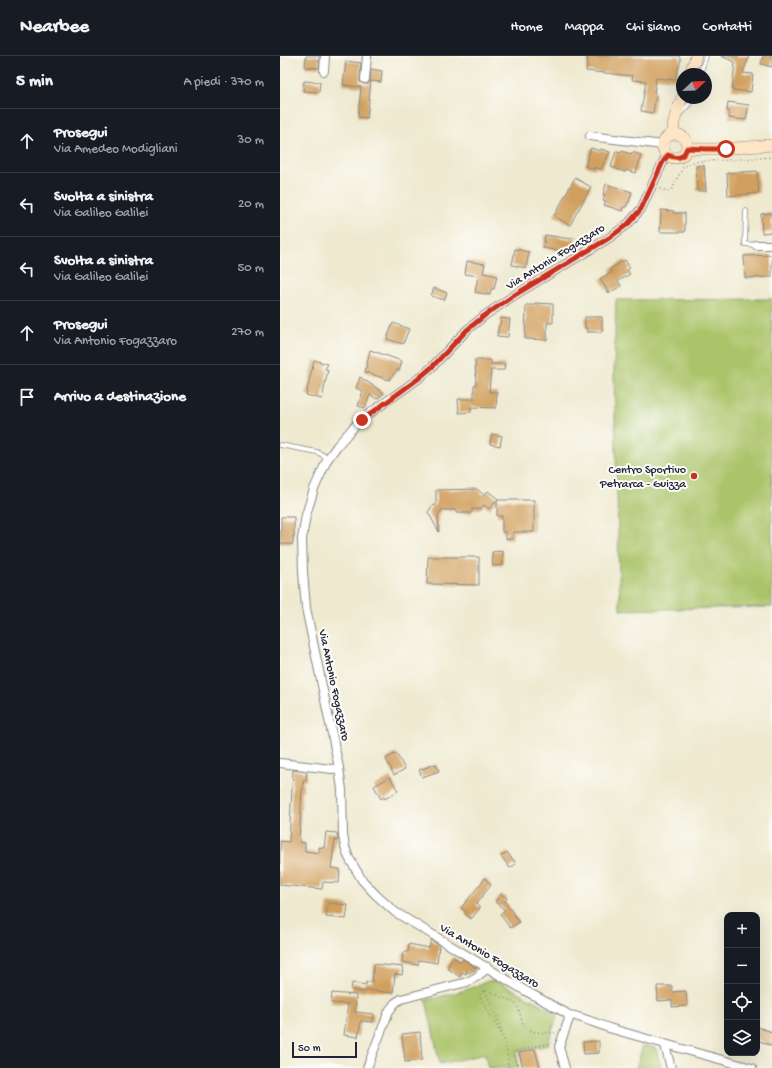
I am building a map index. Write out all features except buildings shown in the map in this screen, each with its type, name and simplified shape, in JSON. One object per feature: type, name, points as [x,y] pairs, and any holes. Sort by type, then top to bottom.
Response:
[{"type":"street","points":[[324,70],[325,56]]},
{"type":"street","points":[[365,79],[367,56]]},
{"type":"street","points":[[692,68],[696,56]]},
{"type":"street","points":[[673,134],[673,127],[680,104]]},
{"type":"street","points":[[590,136],[666,150],[674,158],[678,158],[685,153],[687,148],[686,141],[683,137],[673,134],[666,138],[666,150]]},
{"type":"street","points":[[687,148],[726,149],[772,145]]},
{"type":"street","name":"Via Antonio Fogazzaro","points":[[666,150],[663,162],[641,209],[628,224],[609,238],[513,296],[484,316],[467,330],[432,367],[362,420],[344,438],[328,458],[314,489],[306,515],[302,540],[302,572],[308,618],[326,698],[339,768],[342,790],[343,835],[345,847],[349,858],[362,880],[376,895],[396,912],[568,1015],[575,1015],[598,1024],[666,1045],[752,1068]]},
{"type":"street","points":[[756,245],[772,245]]},
{"type":"street","points":[[280,763],[332,769],[339,768]]},
{"type":"street","points":[[367,1068],[389,1011],[395,1003],[401,999],[467,982],[482,974],[486,967]]},
{"type":"street","points":[[564,1068],[560,1047],[569,1019],[568,1015]]},
{"type":"street","points":[[666,1045],[671,1068]]},
{"type":"lane","points":[[702,68],[706,56]]},
{"type":"lane","points":[[675,119],[689,104]]},
{"type":"lane","points":[[746,210],[745,244],[756,245]]},
{"type":"lane","points":[[280,445],[317,452],[328,458]]},
{"type":"path","points":[[658,188],[668,191],[672,189],[683,168],[694,162],[772,157]]},
{"type":"path","points":[[504,1039],[481,999],[480,993],[482,991],[485,990],[492,992],[514,1002],[526,1029],[531,1031],[556,1033]]},
{"type":"path","points":[[485,990],[497,1016],[504,1039],[508,1059],[508,1068]]},
{"type":"path","points":[[518,1068],[514,1051],[553,1042]]},
{"type":"green space","name":"Centro Sportivo Petrarca - Guizza","points":[[772,299],[772,607],[620,610],[614,373],[616,300]]},
{"type":"green space","points":[[488,981],[499,982],[555,1012],[557,1017],[548,1045],[516,1052],[519,1068],[488,1068],[485,1054],[440,1064],[426,1000],[466,990]]},
{"type":"green space","points":[[643,1045],[656,1048],[661,1068],[636,1068]]},
{"type":"place","name":"Centro Sportivo Petrarca - Guizza","points":[[694,476]]},
{"type":"route","points":[[362,420],[418,379],[432,367],[467,330],[484,316],[513,296],[609,238],[628,224],[641,209],[663,162],[668,155],[678,158],[685,153],[687,148],[726,149]]}]
